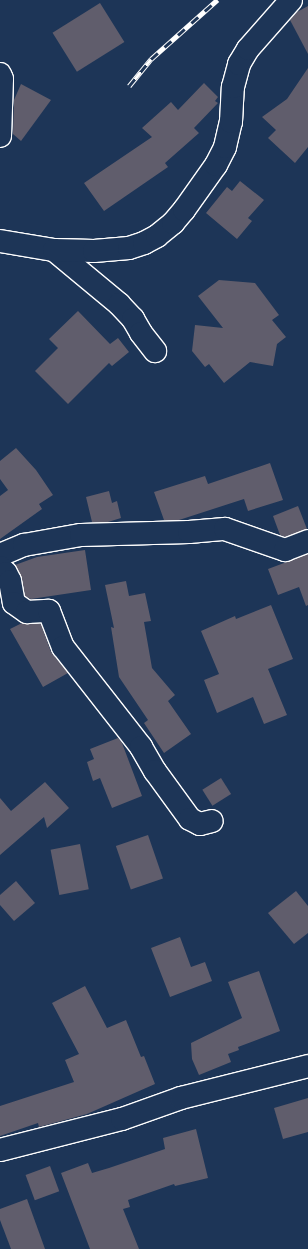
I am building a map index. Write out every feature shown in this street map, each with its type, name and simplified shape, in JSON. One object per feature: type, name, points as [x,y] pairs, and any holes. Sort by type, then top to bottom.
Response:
[{"type":"street","points":[[0,241],[54,250],[94,251],[130,248],[144,244],[173,223],[216,165],[225,147],[232,122],[233,87],[239,64],[248,49],[290,0]]},
{"type":"street","points":[[0,74],[2,79],[0,136]]},
{"type":"street","points":[[54,250],[119,304],[133,319],[140,333],[155,351]]},
{"type":"street","points":[[0,555],[24,545],[81,535],[225,529],[285,550],[308,541]]},
{"type":"street","points":[[0,567],[6,573],[10,581],[14,603],[27,612],[50,612],[63,647],[141,747],[155,770],[190,819],[200,824],[212,821]]},
{"type":"street","points":[[0,1150],[122,1119],[181,1098],[308,1066]]},
{"type":"building","points":[[100,3],[124,42],[77,72],[53,33]]},
{"type":"building","points":[[308,6],[308,54],[290,20],[297,12]]},
{"type":"building","points":[[308,68],[308,147],[295,163],[268,138],[276,130],[262,117],[287,99]]},
{"type":"building","points":[[204,83],[218,97],[215,101],[218,103],[194,128],[199,133],[165,163],[168,167],[104,211],[84,183],[152,137],[142,128],[171,102],[178,110]]},
{"type":"building","points":[[21,84],[51,100],[21,141],[13,134],[14,100]]},
{"type":"building","points":[[240,181],[264,200],[248,218],[252,221],[237,239],[206,213],[227,187],[232,191]]},
{"type":"building","points":[[219,280],[255,283],[279,315],[272,320],[286,337],[277,344],[273,366],[250,362],[224,383],[209,364],[205,367],[192,351],[195,325],[223,328],[198,296]]},
{"type":"building","points":[[78,311],[110,344],[118,338],[129,352],[112,366],[109,363],[68,404],[35,371],[58,348],[49,339]]},
{"type":"building","points":[[16,448],[36,470],[53,495],[39,504],[42,509],[0,539],[0,496],[8,490],[0,479],[0,461]]},
{"type":"building","points":[[270,463],[283,500],[248,511],[244,499],[179,520],[164,520],[154,492],[205,476],[208,484]]},
{"type":"building","points":[[109,491],[112,503],[117,501],[121,518],[108,522],[92,522],[86,497]]},
{"type":"building","points":[[298,506],[307,529],[285,537],[280,535],[273,516]]},
{"type":"building","points":[[85,550],[91,590],[31,599],[25,596],[22,579],[15,565],[37,557]]},
{"type":"building","points":[[308,554],[308,605],[306,606],[299,587],[278,595],[268,569]]},
{"type":"building","points":[[126,581],[129,596],[145,593],[151,621],[144,622],[152,668],[175,695],[168,701],[191,734],[164,753],[144,723],[148,720],[119,677],[111,627],[114,628],[105,585]]},
{"type":"building","points":[[271,605],[293,659],[268,669],[287,715],[264,724],[253,697],[217,713],[204,680],[219,674],[201,631],[235,616],[236,619]]},
{"type":"building","points":[[22,623],[41,624],[51,652],[68,673],[43,687],[10,629]]},
{"type":"building","points":[[118,738],[122,743],[142,796],[112,808],[100,778],[93,781],[87,762],[94,759],[90,749]]},
{"type":"building","points":[[221,778],[231,794],[212,806],[202,790]]},
{"type":"building","points":[[45,782],[69,808],[47,828],[44,817],[0,855],[0,798],[11,811]]},
{"type":"building","points":[[148,835],[163,878],[131,890],[116,846]]},
{"type":"building","points":[[80,844],[89,889],[59,895],[51,850]]},
{"type":"building","points":[[16,881],[35,903],[14,921],[0,905],[0,895]]},
{"type":"building","points":[[296,891],[308,906],[308,933],[294,944],[268,913]]},
{"type":"building","points":[[180,937],[191,967],[205,962],[212,981],[170,997],[151,948]]},
{"type":"building","points":[[259,971],[280,1031],[238,1047],[239,1050],[228,1054],[231,1062],[199,1075],[192,1059],[191,1043],[242,1018],[228,982]]},
{"type":"building","points":[[85,986],[107,1028],[126,1020],[141,1057],[144,1056],[155,1084],[87,1114],[39,1127],[38,1123],[0,1136],[0,1106],[74,1082],[65,1060],[79,1054],[52,1003]]},
{"type":"building","points":[[308,1098],[308,1132],[283,1139],[274,1108]]},
{"type":"building","points":[[196,1129],[208,1178],[175,1186],[174,1184],[128,1200],[130,1207],[123,1209],[139,1249],[90,1249],[61,1173],[88,1163],[92,1173],[109,1168],[165,1149],[163,1138]]},
{"type":"building","points":[[50,1166],[59,1191],[35,1200],[26,1175]]},
{"type":"building","points":[[27,1199],[45,1249],[11,1249],[0,1220],[0,1209]]},
{"type":"railway","points":[[129,86],[151,59],[217,0]]}]
